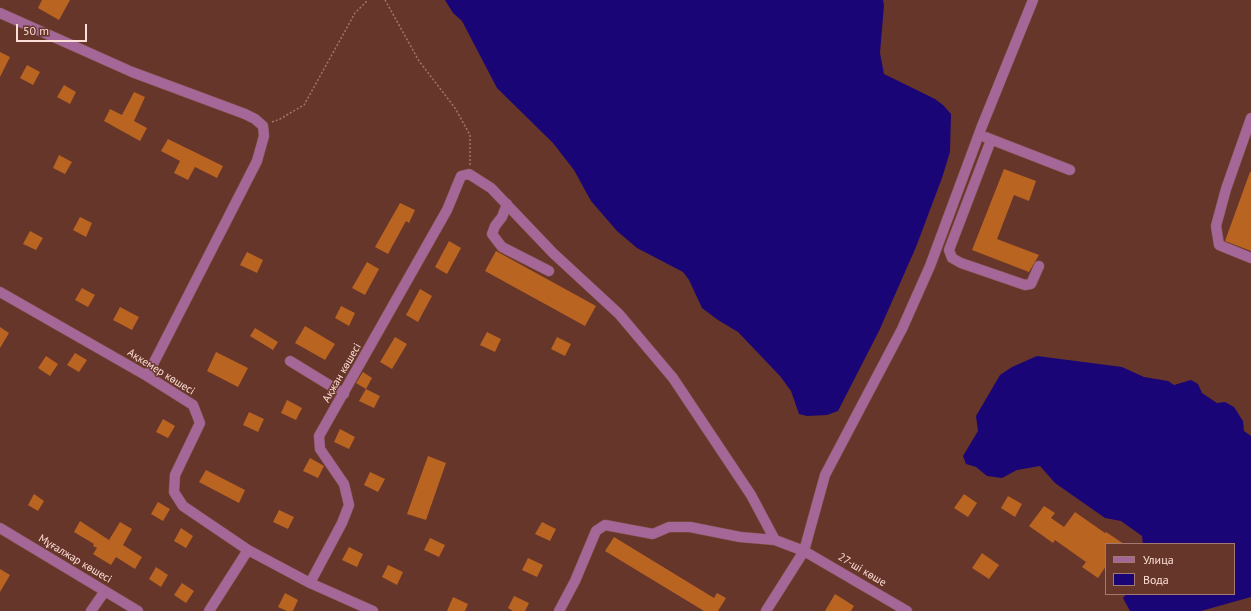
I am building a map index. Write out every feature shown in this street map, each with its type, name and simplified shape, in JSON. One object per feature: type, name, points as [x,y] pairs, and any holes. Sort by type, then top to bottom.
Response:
[{"type":"street","points":[[766,611],[804,551],[826,475],[905,322],[930,266],[1033,0]]},
{"type":"street","points":[[0,14],[132,72],[245,114],[255,119],[263,126],[264,136],[257,161],[147,376]]},
{"type":"street","points":[[1251,118],[1226,189],[1216,226],[1219,245],[1251,258]]},
{"type":"street","points":[[980,135],[1070,170]]},
{"type":"street","points":[[991,140],[949,250],[952,258],[961,263],[1025,285],[1031,284],[1039,266]]},
{"type":"street","points":[[465,175],[491,188],[553,253],[619,314],[673,378],[751,495],[775,540]]},
{"type":"street","name":"Ақжан көшесі","points":[[310,583],[342,523],[348,505],[344,484],[320,449],[319,436],[447,210],[465,175]]},
{"type":"street","points":[[507,204],[502,217],[494,226],[492,234],[502,247],[549,271]]},
{"type":"street","name":"Ақкемер көшесі","points":[[0,292],[147,376],[193,405],[200,423],[175,475],[174,492],[183,506],[248,550],[310,583],[373,611]]},
{"type":"street","points":[[290,361],[344,394]]},
{"type":"street","name":"27-ші көше","points":[[559,611],[575,581],[596,531],[605,525],[653,534],[669,527],[690,527],[740,537],[775,540],[804,551],[907,611]]},
{"type":"street","name":"Мұғалжар көшесі","points":[[0,528],[138,611]]},
{"type":"street","points":[[209,611],[248,550]]},
{"type":"street","points":[[91,611],[105,591]]},
{"type":"path","points":[[263,126],[280,119],[304,105],[355,13],[368,0]]},
{"type":"path","points":[[385,0],[419,61],[454,108],[470,135],[465,175]]},
{"type":"water","points":[[445,0],[883,0],[884,5],[880,53],[884,74],[935,99],[951,114],[950,152],[942,178],[916,247],[879,331],[838,411],[827,415],[807,416],[799,414],[791,391],[780,376],[738,332],[702,308],[689,280],[683,272],[637,248],[617,231],[591,201],[574,170],[553,143],[497,88],[462,21],[453,13]]},
{"type":"water","points":[[1037,356],[1122,367],[1144,377],[1168,381],[1174,385],[1191,380],[1198,384],[1202,393],[1217,403],[1225,402],[1234,407],[1243,421],[1244,431],[1251,436],[1251,597],[1201,611],[1130,611],[1123,598],[1125,595],[1235,595],[1235,543],[1143,543],[1142,536],[1121,521],[1105,518],[1055,483],[1040,466],[1017,470],[1002,478],[987,476],[976,467],[966,464],[963,456],[978,431],[976,416],[1000,375],[1012,367]]},
{"type":"building","points":[[42,0],[70,0],[59,20],[38,8]]},
{"type":"building","points":[[0,52],[10,57],[0,77]]},
{"type":"building","points":[[27,65],[40,72],[33,85],[20,78]]},
{"type":"building","points":[[64,85],[76,92],[70,104],[57,97]]},
{"type":"building","points":[[134,92],[145,97],[134,121],[147,128],[140,141],[104,121],[110,109],[122,115]]},
{"type":"building","points":[[168,139],[223,166],[217,178],[195,167],[188,180],[174,173],[180,161],[161,151]]},
{"type":"building","points":[[59,155],[72,162],[65,174],[53,168]]},
{"type":"building","points":[[1004,169],[1036,181],[1029,201],[1014,195],[997,239],[1039,255],[1029,272],[972,250]]},
{"type":"building","points":[[1251,172],[1251,251],[1225,241]]},
{"type":"building","points":[[400,203],[415,210],[409,223],[406,221],[388,254],[375,247]]},
{"type":"building","points":[[80,217],[92,223],[86,237],[73,230]]},
{"type":"building","points":[[30,231],[43,238],[36,250],[23,244]]},
{"type":"building","points":[[449,241],[461,248],[447,274],[435,267]]},
{"type":"building","points":[[496,251],[596,306],[585,326],[485,271]]},
{"type":"building","points":[[247,252],[263,260],[257,273],[240,265]]},
{"type":"building","points":[[367,262],[379,269],[365,295],[352,288]]},
{"type":"building","points":[[82,288],[95,295],[88,307],[75,300]]},
{"type":"building","points":[[420,289],[432,296],[418,322],[406,315]]},
{"type":"building","points":[[341,306],[355,313],[349,326],[335,318]]},
{"type":"building","points":[[120,307],[139,317],[132,330],[113,320]]},
{"type":"building","points":[[305,326],[335,344],[325,360],[295,343]]},
{"type":"building","points":[[0,327],[9,333],[0,348]]},
{"type":"building","points":[[255,328],[278,342],[273,350],[250,336]]},
{"type":"building","points":[[487,332],[501,339],[495,352],[480,345]]},
{"type":"building","points":[[395,337],[407,344],[392,369],[380,362]]},
{"type":"building","points":[[557,337],[571,344],[565,356],[551,349]]},
{"type":"building","points":[[216,352],[248,368],[238,387],[207,371]]},
{"type":"building","points":[[75,353],[87,360],[79,372],[67,365]]},
{"type":"building","points":[[46,356],[58,364],[50,376],[38,368]]},
{"type":"building","points":[[363,372],[372,378],[366,389],[356,383]]},
{"type":"building","points":[[366,389],[380,396],[374,408],[359,401]]},
{"type":"building","points":[[287,400],[302,408],[296,420],[281,413]]},
{"type":"building","points":[[249,412],[264,419],[258,432],[243,425]]},
{"type":"building","points":[[163,419],[175,426],[168,438],[156,432]]},
{"type":"building","points":[[340,429],[355,437],[349,449],[334,442]]},
{"type":"building","points":[[428,456],[446,463],[426,520],[407,514]]},
{"type":"building","points":[[310,458],[324,466],[318,478],[303,471]]},
{"type":"building","points":[[206,470],[245,490],[239,503],[199,482]]},
{"type":"building","points":[[370,472],[385,479],[378,492],[364,485]]},
{"type":"building","points":[[34,494],[44,501],[38,511],[28,505]]},
{"type":"building","points":[[964,494],[977,503],[968,517],[954,508]]},
{"type":"building","points":[[1008,496],[1022,504],[1015,517],[1001,508]]},
{"type":"building","points":[[158,502],[170,509],[163,521],[151,514]]},
{"type":"building","points":[[1044,506],[1055,513],[1051,518],[1064,527],[1075,512],[1122,543],[1105,543],[1105,568],[1098,578],[1082,567],[1086,562],[1055,540],[1053,543],[1029,526]]},
{"type":"building","points":[[279,510],[294,517],[288,529],[273,522]]},
{"type":"building","points":[[80,521],[109,540],[120,522],[132,529],[123,545],[142,557],[135,569],[116,557],[111,565],[93,554],[97,548],[93,546],[94,544],[74,532]]},
{"type":"building","points":[[542,522],[556,529],[550,541],[535,534]]},
{"type":"building","points":[[181,528],[193,536],[186,548],[174,541]]},
{"type":"building","points":[[614,537],[714,598],[717,593],[726,598],[718,611],[704,611],[605,551]]},
{"type":"building","points":[[430,538],[445,545],[439,557],[424,550]]},
{"type":"building","points":[[349,547],[363,554],[357,567],[342,560]]},
{"type":"building","points":[[982,553],[999,565],[989,579],[972,568]]},
{"type":"building","points":[[528,558],[543,565],[537,577],[522,570]]},
{"type":"building","points":[[388,565],[403,572],[397,585],[382,577]]},
{"type":"building","points":[[156,567],[168,575],[161,587],[149,579]]},
{"type":"building","points":[[0,569],[10,575],[0,592]]},
{"type":"building","points":[[182,583],[194,591],[186,603],[174,595]]},
{"type":"building","points":[[285,593],[298,600],[293,611],[287,611],[278,607]]},
{"type":"building","points":[[835,594],[854,606],[851,611],[825,611]]},
{"type":"building","points":[[514,596],[529,603],[525,611],[513,611],[508,608]]},
{"type":"building","points":[[453,597],[468,604],[465,611],[447,611]]}]
